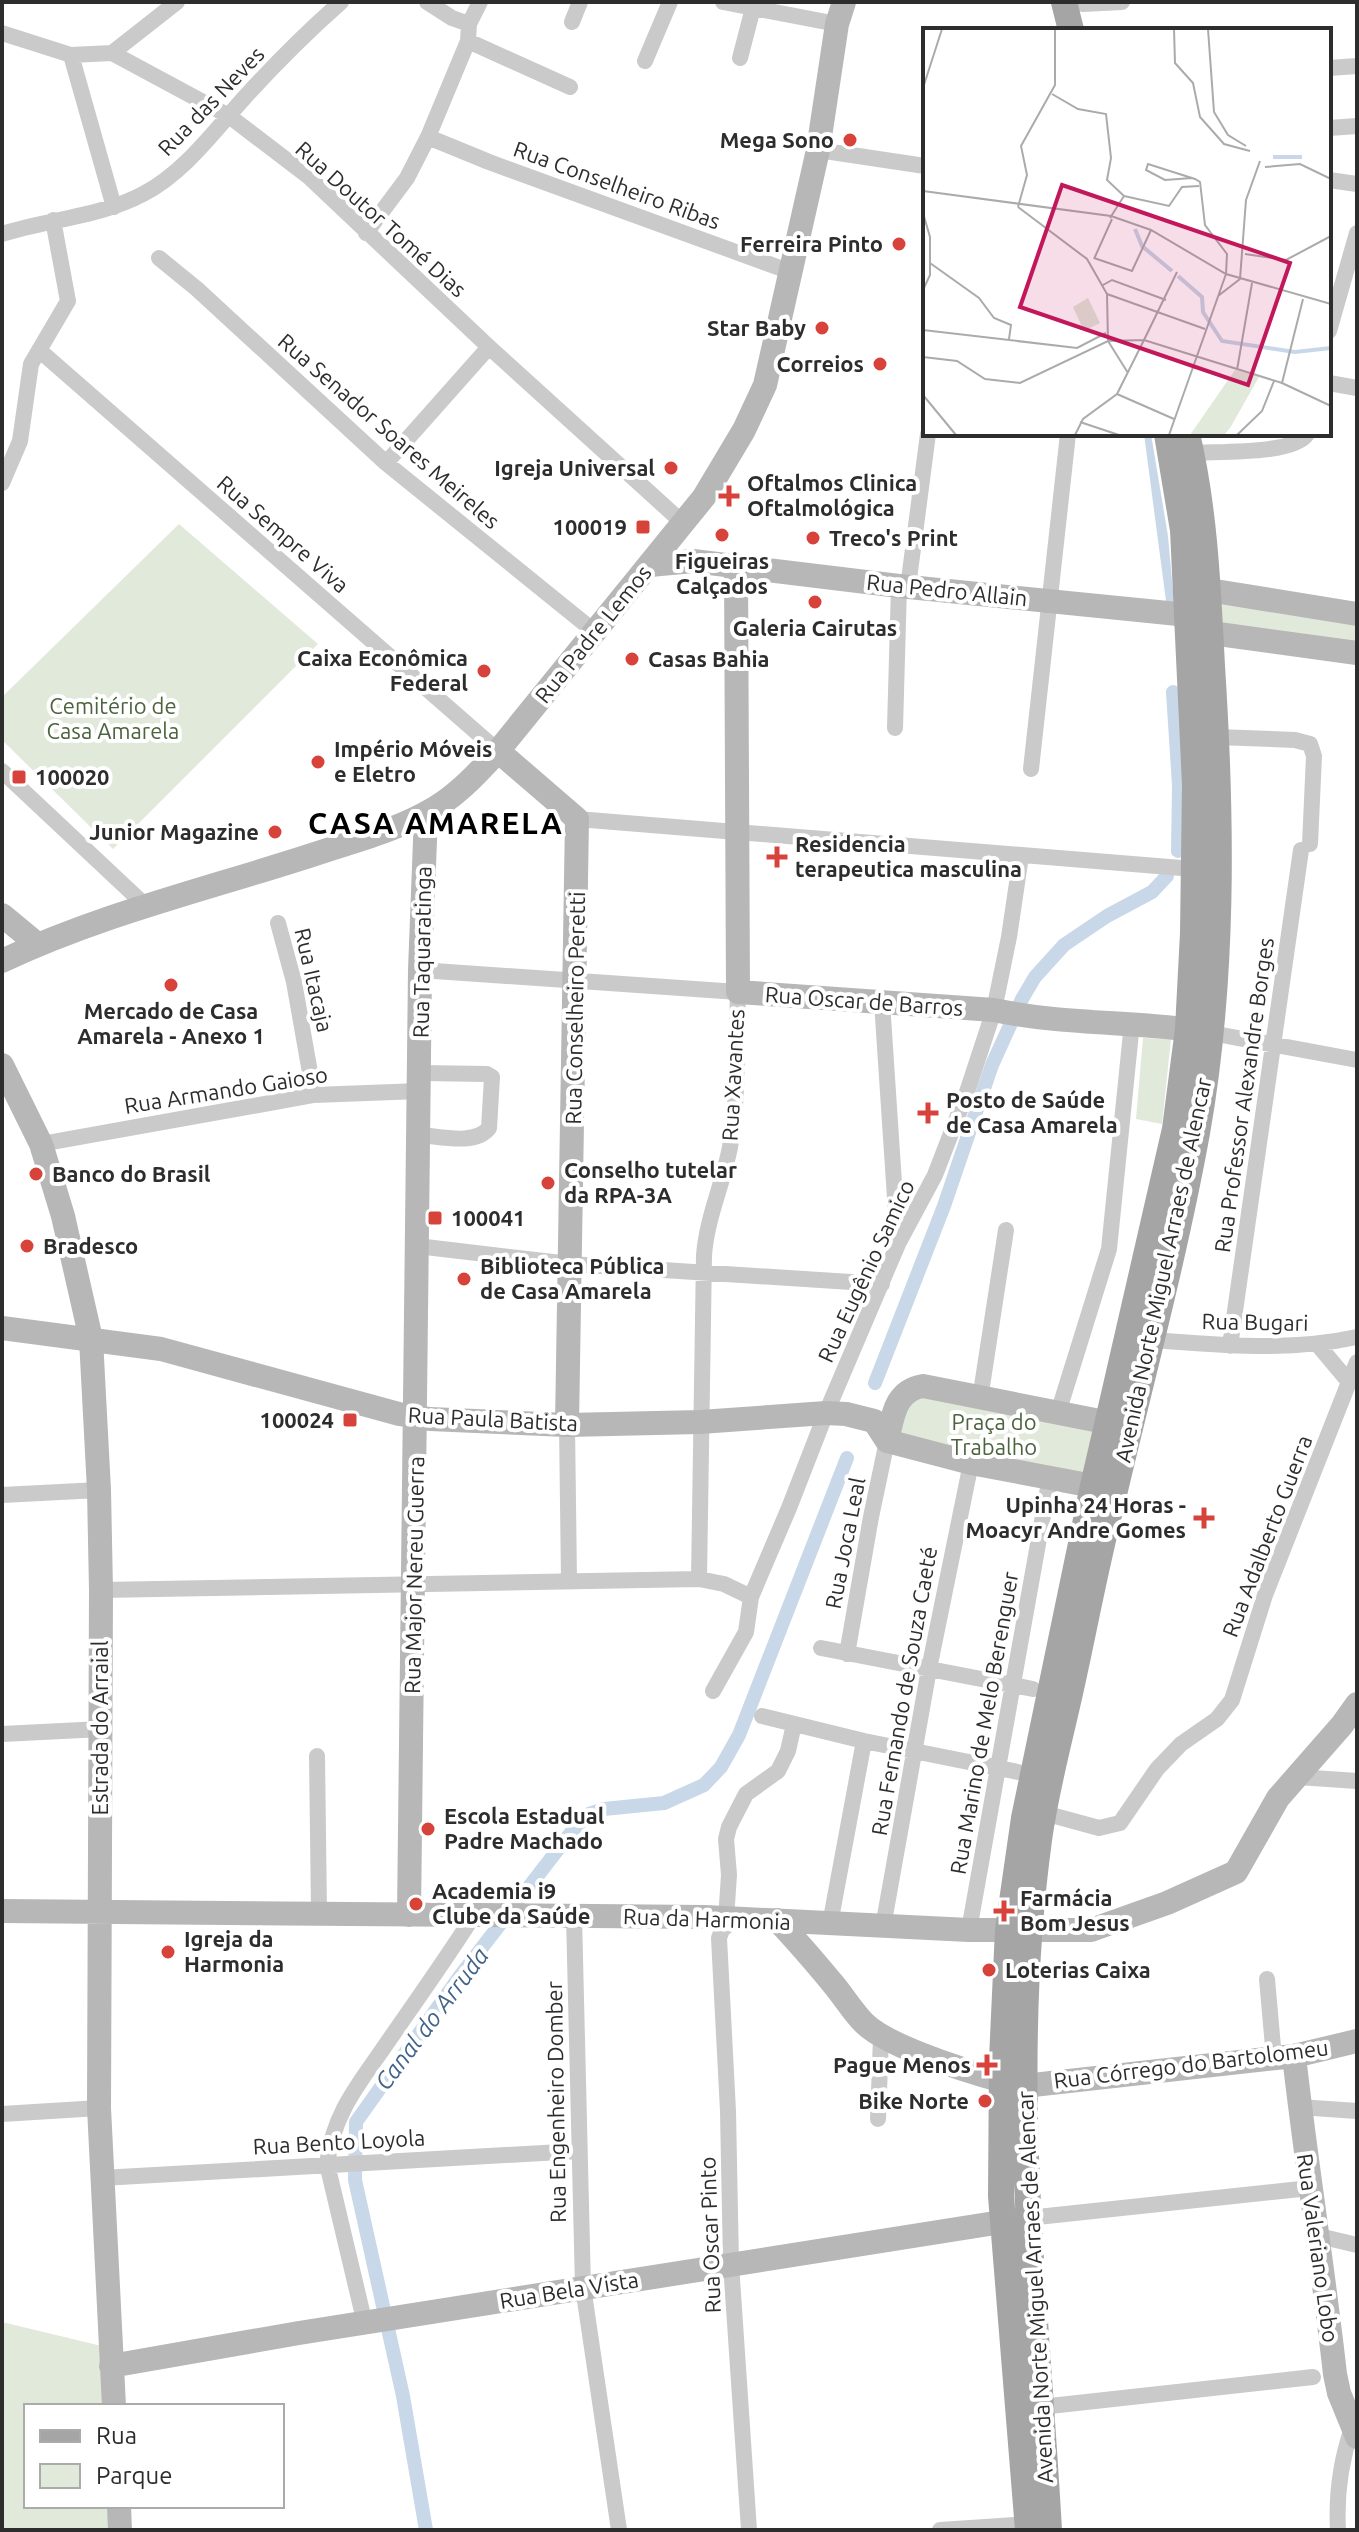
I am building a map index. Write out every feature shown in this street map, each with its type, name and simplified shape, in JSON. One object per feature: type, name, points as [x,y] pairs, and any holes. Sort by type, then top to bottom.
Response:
[{"type":"main road","name":"Avenida Norte Miguel Arraes de Alencar","points":[[1035,2528],[1015,2219],[1013,2084],[1024,1818],[1093,1486],[1199,1031],[1217,920],[1217,737],[1211,633],[1183,530],[1167,436]]},
{"type":"main road","name":"Avenida Norte Miguel Arraes de Alencar","points":[[1018,1930],[1196,1134],[1199,1031],[1195,785],[1188,615],[1198,588],[1189,443]]},
{"type":"main road","name":"Avenida Norte Miguel Arraes de Alencar","points":[[1015,2219],[1041,2407],[1035,2528]]},
{"type":"street","points":[[2,33],[71,55],[112,53],[177,2]]},
{"type":"street","name":"Rua das Neves","points":[[2,234],[114,207],[146,193],[210,138],[319,21],[341,2]]},
{"type":"street","points":[[427,2],[469,32],[570,87]]},
{"type":"street","points":[[366,233],[407,178],[428,137],[480,2]]},
{"type":"street","points":[[572,22],[580,2]]},
{"type":"street","points":[[645,61],[670,2]]},
{"type":"street","points":[[723,2],[753,8],[841,13]]},
{"type":"street","points":[[1080,10],[1122,2]]},
{"type":"street","points":[[740,58],[753,8]]},
{"type":"street","name":"Rua Padre Lemos","points":[[2,961],[37,944],[345,844],[426,814],[473,778],[498,751],[704,497],[744,430],[765,385],[818,150],[841,13]]},
{"type":"street","name":"Rua Doutor Tomé Dias","points":[[112,53],[229,116],[309,177],[489,347],[683,523]]},
{"type":"street","points":[[71,55],[114,207]]},
{"type":"street","points":[[1331,68],[1357,66]]},
{"type":"street","points":[[1331,128],[1357,126]]},
{"type":"street","name":"Rua Conselheiro Ribas","points":[[428,137],[791,272]]},
{"type":"street","points":[[818,150],[923,166]]},
{"type":"street","points":[[1331,180],[1357,184]]},
{"type":"street","points":[[2,483],[20,441],[29,370],[68,301],[53,220]]},
{"type":"street","points":[[1331,320],[1351,266],[1357,233]]},
{"type":"street","name":"Rua Senador Soares Meireles","points":[[159,258],[197,289],[386,463],[595,632]]},
{"type":"street","points":[[386,463],[489,347]]},
{"type":"street","name":"Rua Sempre Viva","points":[[39,350],[498,751]]},
{"type":"street","points":[[1331,383],[1357,388]]},
{"type":"street","points":[[895,728],[904,586],[928,436]]},
{"type":"street","points":[[1031,769],[1068,436]]},
{"type":"street","points":[[1189,443],[1286,447],[1298,443],[1305,436]]},
{"type":"street","points":[[683,523],[690,553],[706,564]]},
{"type":"street","name":"Rua Pedro Allain","points":[[650,565],[683,561],[1188,615]]},
{"type":"street","name":"Rua Xavantes","points":[[699,1579],[705,1240],[726,1166],[734,1119],[739,832],[736,567]]},
{"type":"street","points":[[1198,588],[1357,614]]},
{"type":"street","points":[[1211,633],[1357,653]]},
{"type":"street","name":"Rua Professor Alexandre Borges","points":[[1217,737],[1295,740],[1310,744],[1314,756],[1306,847],[1230,1346]]},
{"type":"street","points":[[498,751],[577,819],[1194,869]]},
{"type":"street","points":[[2,771],[147,907]]},
{"type":"street","name":"Rua Taquaratinga","points":[[420,1082],[420,970],[426,814]]},
{"type":"street","name":"Rua Conselheiro Peretti","points":[[569,1581],[567,1425],[577,819]]},
{"type":"street","name":"Rua Eugênio Samico","points":[[713,1691],[746,1632],[751,1597],[789,1508],[836,1414],[898,1244],[935,1175],[967,1092],[1007,1012],[1009,937],[1021,856]]},
{"type":"street","points":[[2,915],[37,944]]},
{"type":"street","name":"Rua Itacaja","points":[[278,923],[294,982],[314,1095]]},
{"type":"street","name":"Rua Oscar de Barros","points":[[420,970],[882,1002],[1199,1031]]},
{"type":"street","points":[[882,1002],[898,1244]]},
{"type":"street","points":[[1058,1413],[1111,1239],[1132,1023]]},
{"type":"street","points":[[1199,1031],[1357,1060]]},
{"type":"street","name":"Estrada do Arraial","points":[[2,1065],[41,1144],[63,1216],[91,1339],[101,1590],[99,2108],[114,2404]]},
{"type":"street","name":"Rua Armando Gaioso","points":[[41,1144],[314,1095],[487,1074],[492,1077],[489,1128],[486,1132],[472,1138],[419,1135]]},
{"type":"street","name":"Rua Major Nereu Guerra","points":[[409,1915],[420,1082]]},
{"type":"street","points":[[980,1399],[1006,1230]]},
{"type":"street","points":[[417,1246],[570,1264],[882,1284]]},
{"type":"street","name":"Rua Paula Batista","points":[[2,1328],[161,1349],[416,1418],[567,1425],[700,1422],[836,1414],[880,1431]]},
{"type":"street","name":"Rua Bugari","points":[[1152,1340],[1230,1346],[1318,1345],[1357,1337]]},
{"type":"street","points":[[1318,1345],[1349,1382]]},
{"type":"street","name":"Rua Adalberto Guerra","points":[[1044,1813],[1099,1828],[1120,1823],[1157,1769],[1181,1744],[1201,1732],[1226,1710],[1232,1700],[1265,1595],[1357,1362]]},
{"type":"street","points":[[1093,1486],[971,1463],[880,1431],[901,1396],[915,1387],[923,1386],[1110,1423]]},
{"type":"street","name":"Rua Joca Leal","points":[[847,1654],[871,1517],[880,1431]]},
{"type":"street","name":"Rua Fernando de Souza Caeté","points":[[883,1927],[929,1669],[971,1463]]},
{"type":"street","name":"Rua Marino de Melo Berenguer","points":[[969,1930],[1050,1477]]},
{"type":"street","points":[[2,1495],[99,1490]]},
{"type":"street","points":[[101,1590],[699,1579],[724,1584],[751,1597]]},
{"type":"street","points":[[821,1648],[1033,1689]]},
{"type":"street","name":"Rua da Harmonia","points":[[2,1911],[530,1915],[721,1923],[777,1920],[969,1930],[1091,1930],[1132,1917],[1236,1872],[1278,1798],[1357,1704]]},
{"type":"street","points":[[762,1716],[864,1741],[1018,1772]]},
{"type":"street","name":"Rua Oscar Pinto","points":[[749,2530],[731,2264],[721,1923],[729,1875],[726,1839],[729,1827],[746,1794],[778,1771],[788,1751],[794,1724]]},
{"type":"street","points":[[2,1734],[102,1729]]},
{"type":"street","points":[[830,1924],[864,1741]]},
{"type":"street","points":[[317,1756],[319,1912]]},
{"type":"street","points":[[1298,1777],[1357,1781]]},
{"type":"street","points":[[370,2323],[330,2164],[338,2117],[356,2085],[474,1915]]},
{"type":"street","name":"Rua Engenheiro Domber","points":[[574,1916],[583,2287],[619,2530]]},
{"type":"street","points":[[777,1920],[865,2023],[881,2037],[972,2073],[1013,2084]]},
{"type":"street","points":[[1267,1979],[1284,2057]]},
{"type":"street","points":[[878,2119],[881,2037]]},
{"type":"street","name":"Rua Córrego do Bartolomeu","points":[[1013,2084],[1284,2057],[1357,2041]]},
{"type":"street","name":"Rua Valeriano Lobo","points":[[1284,2057],[1299,2107],[1319,2236],[1335,2374],[1348,2391],[1355,2433]]},
{"type":"street","points":[[1299,2107],[1357,2111]]},
{"type":"street","points":[[2,2114],[99,2108]]},
{"type":"street","name":"Rua Bento Loyola","points":[[102,2178],[578,2151]]},
{"type":"street","points":[[1015,2219],[1310,2188]]},
{"type":"street","name":"Rua Bela Vista","points":[[111,2366],[1015,2219]]},
{"type":"street","points":[[1319,2236],[1357,2245]]},
{"type":"street","points":[[1041,2407],[1313,2377]]},
{"type":"street","points":[[1338,2530],[1338,2480],[1342,2459],[1355,2433]]},
{"type":"street","points":[[119,2508],[120,2530]]},
{"type":"street","points":[[940,2530],[1035,2528]]},
{"type":"green space","name":"Cemitério de Casa Amarela","points":[[179,524],[318,644],[113,849],[2,740],[2,697]]},
{"type":"green space","points":[[1214,599],[1357,617],[1357,648],[1217,628]]},
{"type":"green space","points":[[1143,1038],[1171,1039],[1162,1124],[1136,1119]]},
{"type":"green space","name":"Praça do Trabalho","points":[[919,1396],[1095,1428],[1089,1474],[975,1456],[899,1433],[907,1401]]},
{"type":"green space","points":[[2,2322],[110,2348],[114,2404],[24,2404],[24,2508],[119,2508],[120,2530],[2,2530]]},
{"type":"water","points":[[1144,436],[1151,436],[1168,536],[1174,602],[1166,601]]},
{"type":"waterway","points":[[1173,692],[1179,785],[1178,851]]},
{"type":"waterway","points":[[875,1383],[944,1206],[992,1065],[1022,999],[1035,977],[1064,945],[1107,916],[1152,892],[1167,876]]},
{"type":"waterway","name":"Canal do Arruda","points":[[426,2530],[403,2396],[355,2180],[356,2122],[460,1976],[573,1830],[589,1814],[604,1809],[664,1803],[704,1785],[721,1767],[739,1735],[847,1458]]},
{"type":"place","name":"Mega Sono","points":[[850,140]]},
{"type":"place","name":"Ferreira Pinto","points":[[899,244]]},
{"type":"place","name":"Star Baby","points":[[822,328]]},
{"type":"place","name":"Correios","points":[[880,364]]},
{"type":"place","name":"Igreja Universal","points":[[671,468]]},
{"type":"place","name":"Oftalmos Clinica Oftalmológica","points":[[729,496]]},
{"type":"place","name":"100019","points":[[643,527]]},
{"type":"place","name":"Figueiras Calçados","points":[[722,535]]},
{"type":"place","name":"Treco's Print","points":[[813,538]]},
{"type":"place","name":"Galeria Cairutas","points":[[815,602]]},
{"type":"place","name":"Casas Bahia","points":[[632,659]]},
{"type":"place","name":"Caixa Econômica Federal","points":[[484,671]]},
{"type":"place","name":"Império Móveis e Eletro","points":[[318,762]]},
{"type":"place","name":"100020","points":[[19,777]]},
{"type":"place","name":"Junior Magazine","points":[[275,832]]},
{"type":"place","name":"Residencia terapeutica masculina","points":[[777,857]]},
{"type":"place","name":"Mercado de Casa Amarela - Anexo 1","points":[[171,985]]},
{"type":"place","name":"Posto de Saúde de Casa Amarela","points":[[928,1113]]},
{"type":"place","name":"Banco do Brasil","points":[[36,1174]]},
{"type":"place","name":"Conselho tutelar da RPA-3A","points":[[548,1183]]},
{"type":"place","name":"100041","points":[[435,1218]]},
{"type":"place","name":"Bradesco","points":[[27,1246]]},
{"type":"place","name":"Biblioteca Pública de Casa Amarela","points":[[464,1279]]},
{"type":"place","name":"100024","points":[[350,1420]]},
{"type":"place","name":"Upinha 24 Horas - Moacyr Andre Gomes","points":[[1204,1518]]},
{"type":"place","name":"Escola Estadual Padre Machado","points":[[428,1829]]},
{"type":"place","name":"Academia i9 Clube da Saúde","points":[[416,1904]]},
{"type":"place","name":"Farmácia Bom Jesus","points":[[1004,1911]]},
{"type":"place","name":"Igreja da Harmonia","points":[[168,1952]]},
{"type":"place","name":"Loterias Caixa","points":[[989,1970]]},
{"type":"place","name":"Pague Menos","points":[[987,2065]]},
{"type":"place","name":"Bike Norte","points":[[985,2101]]},
{"type":"district","name":"CASA AMARELA","points":[[436,824]]}]
